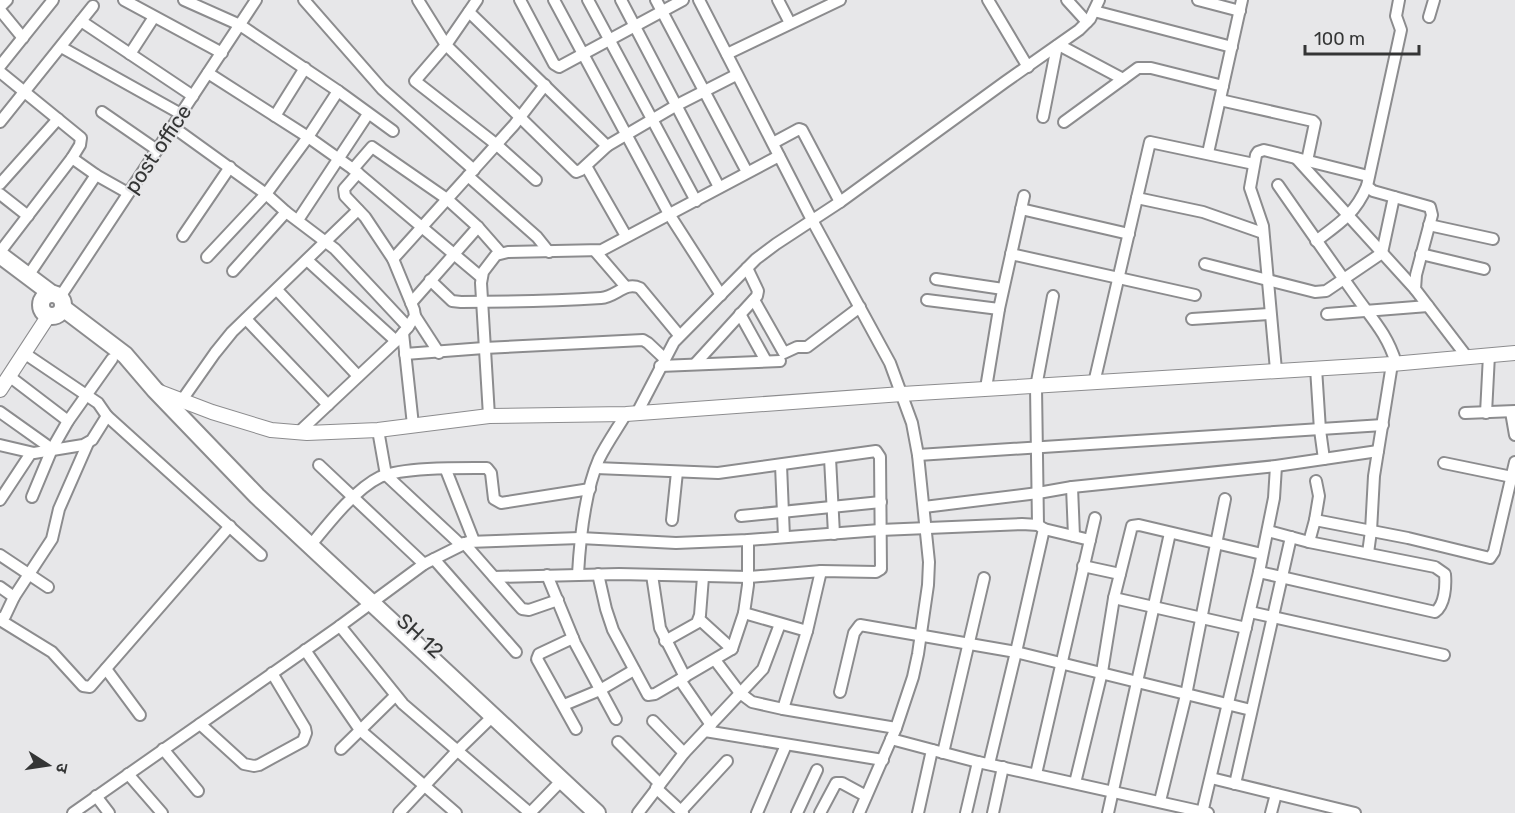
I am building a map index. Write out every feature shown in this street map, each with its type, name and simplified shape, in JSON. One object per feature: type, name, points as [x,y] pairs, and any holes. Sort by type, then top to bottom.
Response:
[{"type":"highway","name":"SH 12","points":[[0,254],[28,276],[52,306],[112,359],[155,390]]},
{"type":"highway","name":"SH 12","points":[[0,266],[52,306],[125,355],[155,390],[256,496],[313,543],[609,813]]},
{"type":"highway","name":"SH 12","points":[[375,600],[493,716],[597,813]]},
{"type":"main road","points":[[4,376],[24,353],[52,306]]},
{"type":"main road","points":[[0,390],[4,376],[52,306]]},
{"type":"main road","points":[[155,390],[271,430],[299,432],[378,430],[489,416],[631,414],[986,388],[1036,387],[1394,364],[1515,353]]},
{"type":"street","points":[[7,0],[0,8],[23,38]]},
{"type":"street","points":[[0,66],[52,0]]},
{"type":"street","points":[[124,0],[222,53]]},
{"type":"street","points":[[184,0],[240,25],[393,131]]},
{"type":"street","name":"post office","points":[[52,306],[256,0]]},
{"type":"street","points":[[304,0],[382,89],[533,233],[549,252]]},
{"type":"street","points":[[418,0],[446,45],[576,172],[586,166],[607,146],[653,118],[736,75]]},
{"type":"street","points":[[477,0],[446,45],[415,81],[497,145],[536,180]]},
{"type":"street","points":[[520,0],[556,66],[561,66],[584,54],[682,0]]},
{"type":"street","points":[[554,0],[669,214],[721,295]]},
{"type":"street","points":[[588,0],[696,201]]},
{"type":"street","points":[[621,0],[719,187]]},
{"type":"street","points":[[656,0],[747,172]]},
{"type":"street","points":[[699,0],[812,220],[890,363],[912,423],[924,507],[929,562],[928,585],[913,677],[896,728],[859,813]]},
{"type":"street","points":[[778,0],[790,23]]},
{"type":"street","points":[[727,54],[840,0]]},
{"type":"street","points":[[988,0],[1028,67]]},
{"type":"street","points":[[1067,0],[1087,22]]},
{"type":"street","points":[[578,574],[580,538],[596,468],[603,452],[631,414],[680,336],[747,268],[776,244],[840,202],[1058,45],[1087,22],[1099,0]]},
{"type":"street","points":[[1198,0],[1241,5],[1208,153]]},
{"type":"street","points":[[1316,241],[1349,217],[1359,204],[1368,181],[1401,30],[1396,16],[1399,0]]},
{"type":"street","points":[[1429,17],[1434,0]]},
{"type":"street","points":[[0,122],[93,6]]},
{"type":"street","points":[[1094,11],[1232,47]]},
{"type":"street","points":[[469,12],[607,146]]},
{"type":"street","points":[[130,54],[154,17]]},
{"type":"street","points":[[81,21],[193,96]]},
{"type":"street","points":[[1058,45],[1123,79]]},
{"type":"street","points":[[1043,117],[1058,45]]},
{"type":"street","points":[[61,47],[181,114]]},
{"type":"street","points":[[1064,122],[1138,68],[1147,67],[1223,86]]},
{"type":"street","points":[[275,116],[304,68]]},
{"type":"street","points":[[0,72],[81,138],[80,146],[72,158],[0,254]]},
{"type":"street","points":[[208,73],[308,137],[355,171],[482,277]]},
{"type":"street","points":[[393,259],[497,145],[545,85]]},
{"type":"street","points":[[207,257],[266,194],[338,91]]},
{"type":"street","points":[[1220,100],[1313,121],[1316,126],[1301,159]]},
{"type":"street","points":[[102,112],[157,150]]},
{"type":"street","points":[[298,220],[368,114]]},
{"type":"street","points":[[0,184],[58,119]]},
{"type":"street","points":[[172,127],[266,194],[286,212],[326,241],[402,334],[413,425]]},
{"type":"street","points":[[773,143],[799,129],[802,130],[840,202]]},
{"type":"street","points":[[1094,383],[1150,142],[1254,164]]},
{"type":"street","points":[[439,353],[415,316],[393,259],[358,210],[345,196],[346,186],[355,171],[372,147],[447,199],[478,227],[500,252]]},
{"type":"street","points":[[1276,370],[1263,233],[1250,188],[1256,155],[1261,150],[1301,159],[1368,181]]},
{"type":"street","points":[[489,416],[482,277],[492,259],[500,252],[595,252],[607,248],[779,156]]},
{"type":"street","points":[[72,158],[128,193]]},
{"type":"street","points":[[1301,159],[1349,217],[1415,289],[1467,357]]},
{"type":"street","points":[[586,166],[626,236]]},
{"type":"street","points":[[183,237],[230,168]]},
{"type":"street","points":[[28,276],[96,175]]},
{"type":"street","points":[[1368,181],[1372,191],[1430,207],[1432,215],[1416,275],[1415,289]]},
{"type":"street","points":[[1278,186],[1365,310],[1386,336],[1394,364],[1374,476],[1368,553]]},
{"type":"street","points":[[0,194],[28,216]]},
{"type":"street","points":[[986,388],[999,309],[1024,196]]},
{"type":"street","points":[[1205,264],[1315,292],[1326,291],[1382,253],[1394,197]]},
{"type":"street","points":[[1137,198],[1203,212],[1263,233]]},
{"type":"street","points":[[1021,209],[1129,234]]},
{"type":"street","points":[[182,400],[215,353],[246,319],[358,210]]},
{"type":"street","points":[[233,271],[286,212]]},
{"type":"street","points":[[1429,225],[1493,239]]},
{"type":"street","points":[[411,303],[478,227]]},
{"type":"street","points":[[595,252],[626,287]]},
{"type":"street","points":[[1011,254],[1195,295]]},
{"type":"street","points":[[1421,254],[1484,269]]},
{"type":"street","points":[[307,260],[402,334]]},
{"type":"street","points":[[695,364],[754,300],[758,291],[747,268]]},
{"type":"street","points":[[936,279],[1004,289]]},
{"type":"street","points":[[430,280],[452,300],[482,302],[606,298],[631,285],[640,288],[680,336]]},
{"type":"street","points":[[277,290],[358,376]]},
{"type":"street","points":[[966,813],[1016,652],[1041,527],[1036,387],[1053,296]]},
{"type":"street","points":[[754,300],[784,352],[797,347],[807,347],[860,307]]},
{"type":"street","points":[[927,300],[999,309]]},
{"type":"street","points":[[1327,314],[1428,306]]},
{"type":"street","points":[[740,314],[766,361]]},
{"type":"street","points":[[1192,319],[1269,314]]},
{"type":"street","points":[[299,432],[402,334],[415,316]]},
{"type":"street","points":[[246,319],[328,405]]},
{"type":"street","points":[[405,354],[643,340],[648,343],[662,362]]},
{"type":"street","points":[[24,353],[98,403],[107,416],[261,555]]},
{"type":"street","points":[[1486,413],[1489,355]]},
{"type":"street","points":[[32,497],[52,449],[68,420],[112,359]]},
{"type":"street","points":[[662,362],[695,364],[780,361]]},
{"type":"street","points":[[1316,368],[1324,459]]},
{"type":"street","points":[[4,376],[68,420]]},
{"type":"street","points":[[0,412],[52,449]]},
{"type":"street","points":[[1465,413],[1513,412],[1515,435]]},
{"type":"street","points":[[107,416],[88,443],[59,509],[52,539],[30,576],[14,597],[5,616],[0,619],[52,652],[84,687],[90,687],[230,525]]},
{"type":"street","points":[[918,455],[1383,425]]},
{"type":"street","points":[[378,430],[386,475],[466,543],[522,609],[529,610],[558,600]]},
{"type":"street","points":[[0,445],[31,453],[88,443]]},
{"type":"street","points":[[924,507],[1072,487],[1276,466],[1378,451]]},
{"type":"street","points":[[495,577],[598,574],[749,577],[821,571],[880,571],[882,566],[879,453],[872,452],[718,473],[596,468]]},
{"type":"street","points":[[0,500],[31,453]]},
{"type":"street","points":[[830,458],[834,534]]},
{"type":"street","points":[[1315,520],[1490,558],[1494,552],[1515,462]]},
{"type":"street","points":[[1444,463],[1512,477]]},
{"type":"street","points":[[319,465],[429,562],[516,652]]},
{"type":"street","points":[[781,465],[784,537]]},
{"type":"street","points":[[891,739],[1003,768],[1204,812],[1268,531],[1274,498],[1276,466]]},
{"type":"street","points":[[313,543],[354,496],[378,478],[405,471],[488,468],[491,473],[494,499],[498,503],[590,489]]},
{"type":"street","points":[[446,470],[466,543]]},
{"type":"street","points":[[672,520],[677,472]]},
{"type":"street","points":[[1309,542],[1319,496],[1316,481]]},
{"type":"street","points":[[1072,487],[1074,536]]},
{"type":"street","points":[[1160,801],[1186,695],[1225,499]]},
{"type":"street","points":[[741,516],[880,502]]},
{"type":"street","points":[[1035,774],[1095,518]]},
{"type":"street","points":[[73,813],[429,562],[466,543],[580,538],[676,543],[1022,524],[1090,540]]},
{"type":"street","points":[[1075,783],[1102,672],[1114,598],[1132,526],[1139,525],[1262,554]]},
{"type":"street","points":[[1259,573],[1435,612],[1438,610],[1445,587],[1445,574],[1441,569],[1309,542],[1268,531]]},
{"type":"street","points":[[1108,813],[1170,533]]},
{"type":"street","points":[[1235,784],[1271,617],[1291,537]]},
{"type":"street","points":[[598,574],[606,609],[614,630],[648,695],[655,694],[732,649],[744,613],[749,577],[748,540]]},
{"type":"street","points":[[0,555],[48,586]]},
{"type":"street","points":[[1083,566],[1120,574]]},
{"type":"street","points":[[783,709],[807,631],[821,571]]},
{"type":"street","points":[[547,575],[573,638],[616,719]]},
{"type":"street","points":[[652,575],[658,619],[665,641],[708,728]]},
{"type":"street","points":[[665,641],[693,626],[699,619],[703,577]]},
{"type":"street","points":[[918,813],[938,752],[984,578]]},
{"type":"street","points":[[0,587],[14,597]]},
{"type":"street","points":[[1114,598],[1246,628]]},
{"type":"street","points":[[1250,612],[1444,655]]},
{"type":"street","points":[[744,613],[807,631]]},
{"type":"street","points":[[699,619],[732,649]]},
{"type":"street","points":[[638,813],[684,753],[763,669],[780,624]]},
{"type":"street","points":[[340,626],[395,696],[413,714],[530,813],[562,780]]},
{"type":"street","points":[[840,692],[857,628],[864,626],[1016,652],[1251,710]]},
{"type":"street","points":[[573,638],[537,656],[576,729]]},
{"type":"street","points":[[305,650],[360,730],[456,813]]},
{"type":"street","points":[[715,660],[740,693],[752,702],[896,728]]},
{"type":"street","points":[[106,669],[140,716]]},
{"type":"street","points":[[564,705],[600,690],[634,670]]},
{"type":"street","points":[[200,724],[249,766],[259,765],[303,741],[305,728],[272,673]]},
{"type":"street","points":[[340,749],[395,696]]},
{"type":"street","points":[[399,813],[493,716]]},
{"type":"street","points":[[653,721],[684,753]]},
{"type":"street","points":[[708,728],[786,745],[883,760]]},
{"type":"street","points":[[618,742],[682,812],[727,761]]},
{"type":"street","points":[[762,811],[786,745]]},
{"type":"street","points":[[163,750],[198,791]]},
{"type":"street","points":[[993,813],[1003,768]]},
{"type":"street","points":[[797,813],[817,770]]},
{"type":"street","points":[[128,774],[162,813]]},
{"type":"street","points":[[1211,777],[1355,813]]},
{"type":"street","points":[[820,813],[836,783],[842,783],[866,796]]},
{"type":"street","points":[[1271,813],[1276,794]]},
{"type":"street","points":[[96,796],[109,813]]}]
